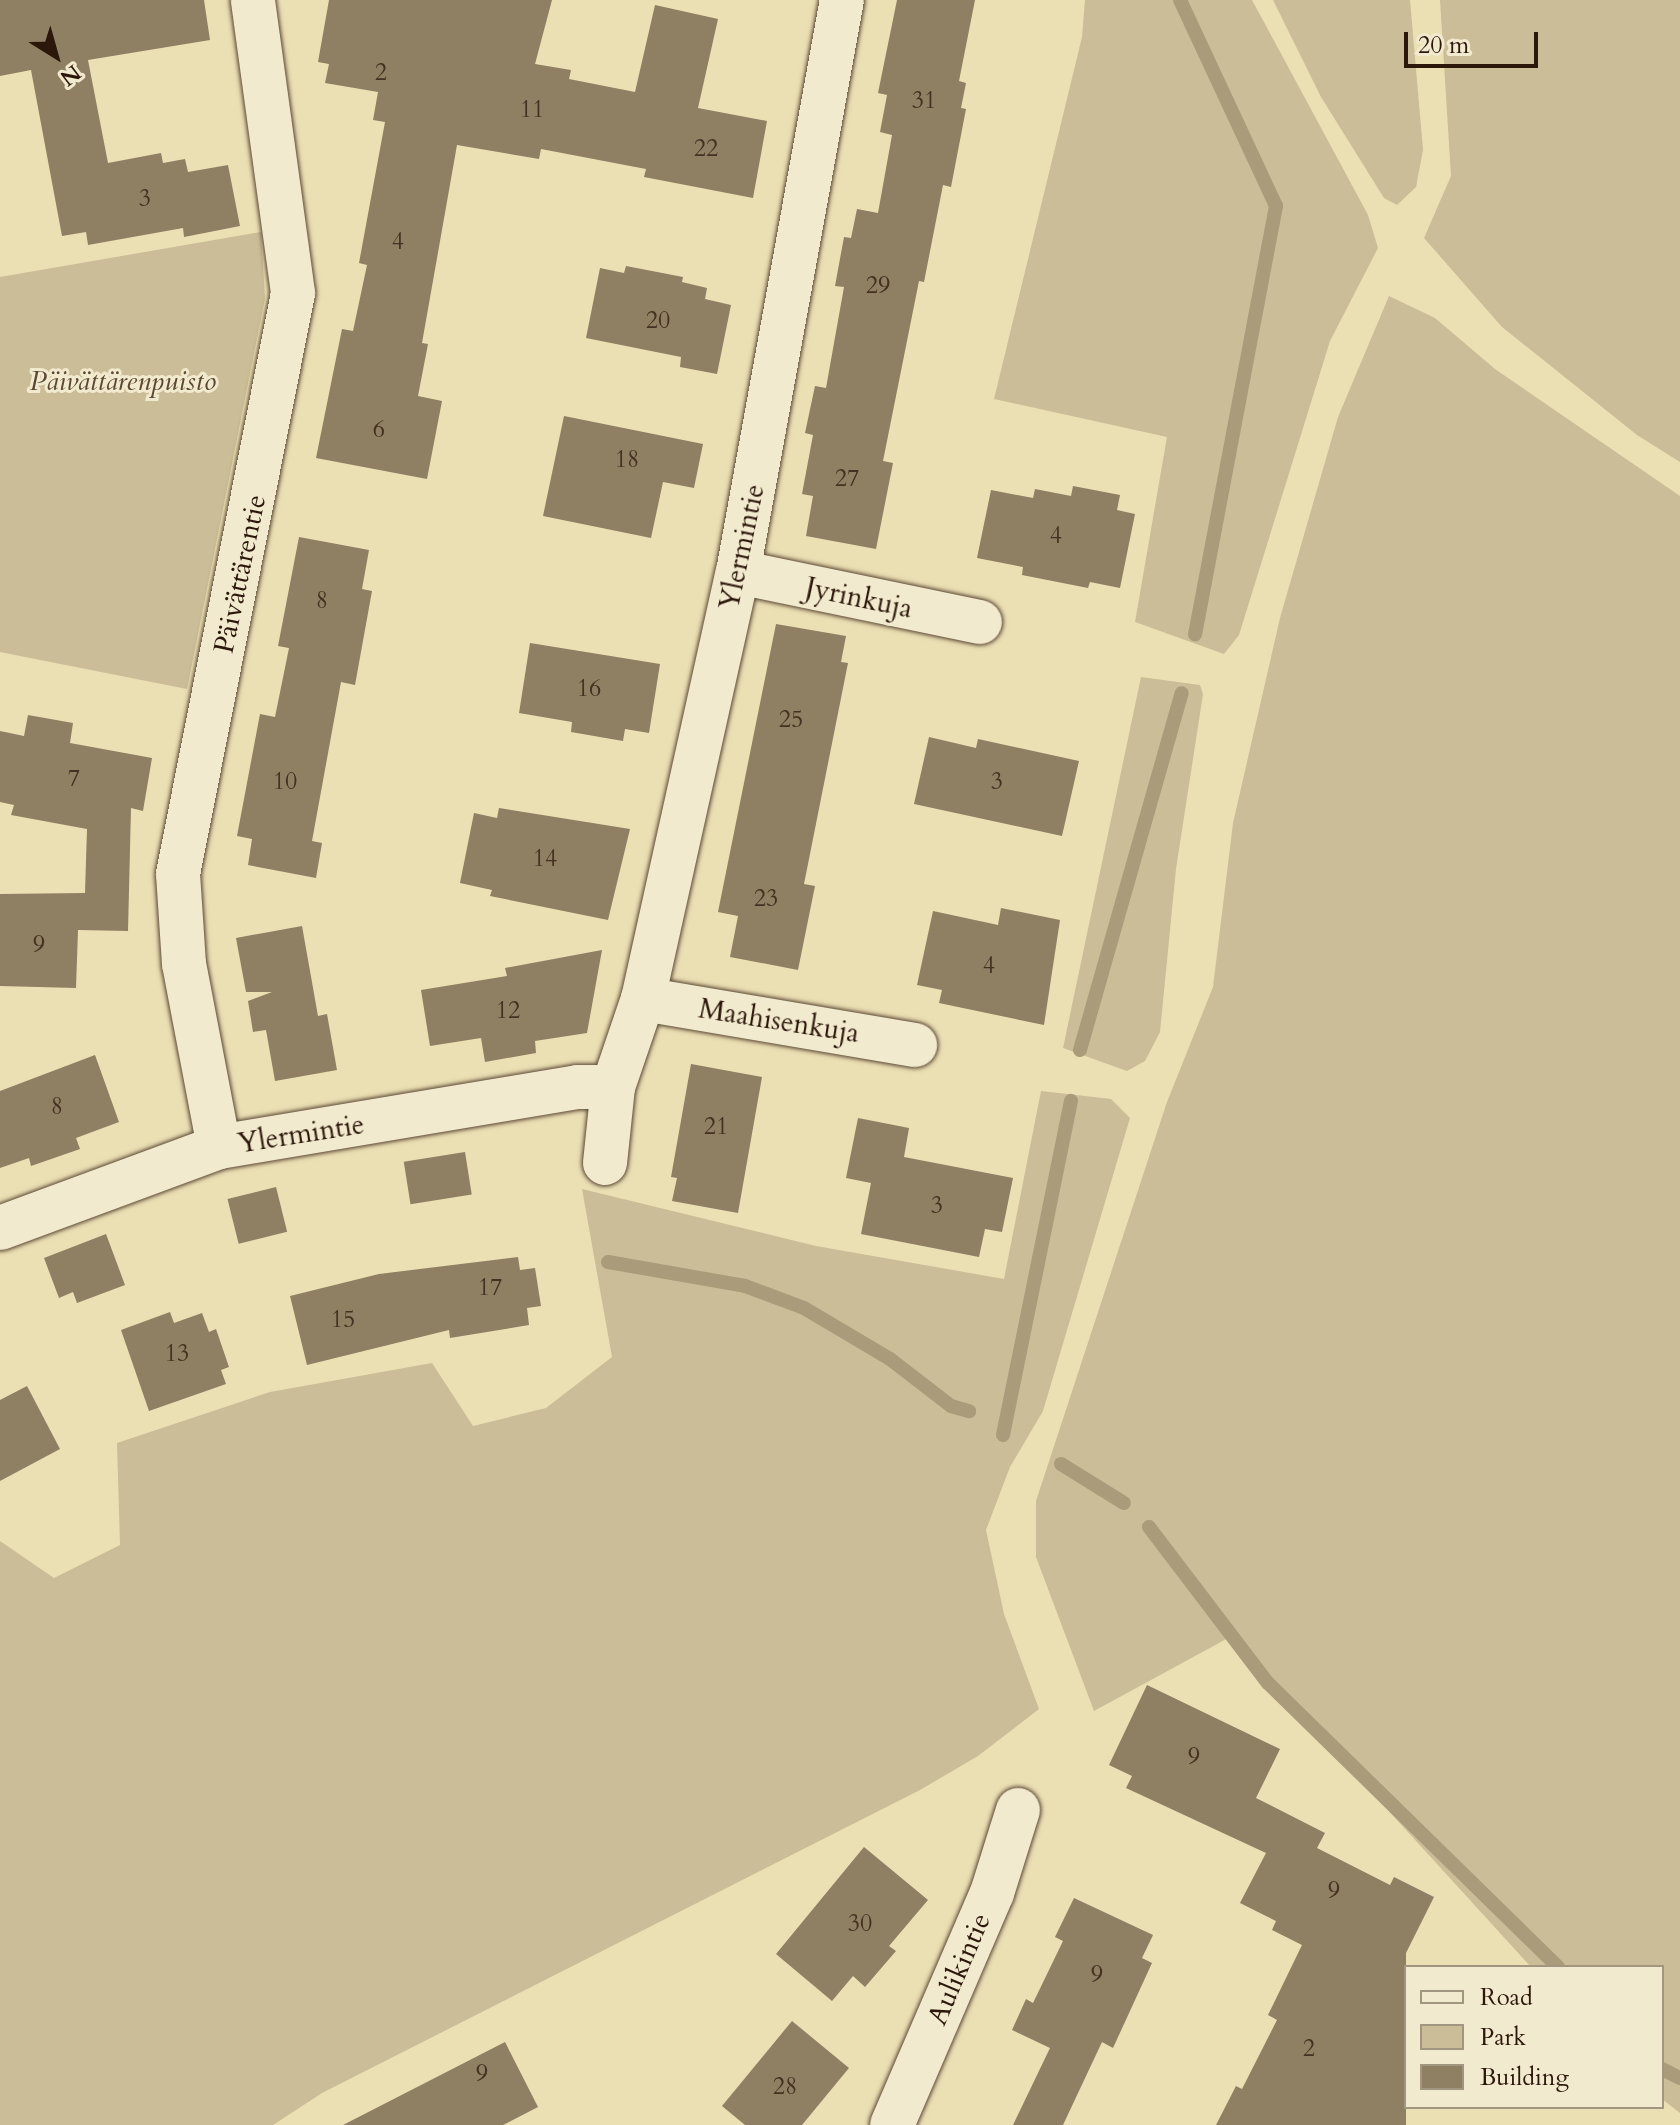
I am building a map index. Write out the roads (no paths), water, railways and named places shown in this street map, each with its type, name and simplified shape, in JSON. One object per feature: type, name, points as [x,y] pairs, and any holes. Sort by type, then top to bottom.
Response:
[{"type":"street","name":"Päivättärentie","points":[[219,1147],[184,964],[178,874],[293,293],[253,0]]},
{"type":"street","name":"Ylermintie","points":[[605,1163],[613,1087],[643,999],[738,572],[842,0]]},
{"type":"street","name":"Jyrinkuja","points":[[738,572],[980,622]]},
{"type":"street","name":"Maahisenkuja","points":[[643,999],[915,1045]]},
{"type":"street","name":"Ylermintie","points":[[0,1228],[219,1147],[577,1087],[613,1087]]},
{"type":"street","name":"Aulikintie","points":[[892,2125],[992,1893],[1018,1810]]},
{"type":"waterway","points":[[1180,0],[1276,206],[1195,634]]},
{"type":"waterway","points":[[1080,1050],[1182,693]]},
{"type":"waterway","points":[[1003,1435],[1071,1101]]},
{"type":"waterway","points":[[608,1262],[745,1286],[804,1308],[890,1359],[951,1406],[969,1411]]},
{"type":"waterway","points":[[1061,1464],[1124,1503]]},
{"type":"waterway","points":[[1149,1527],[1268,1683],[1556,1965]]},
{"type":"waterway","points":[[1664,2070],[1680,2078]]},
{"type":"park label","name":"Päivättärenpuisto","points":[[123,381]]}]
